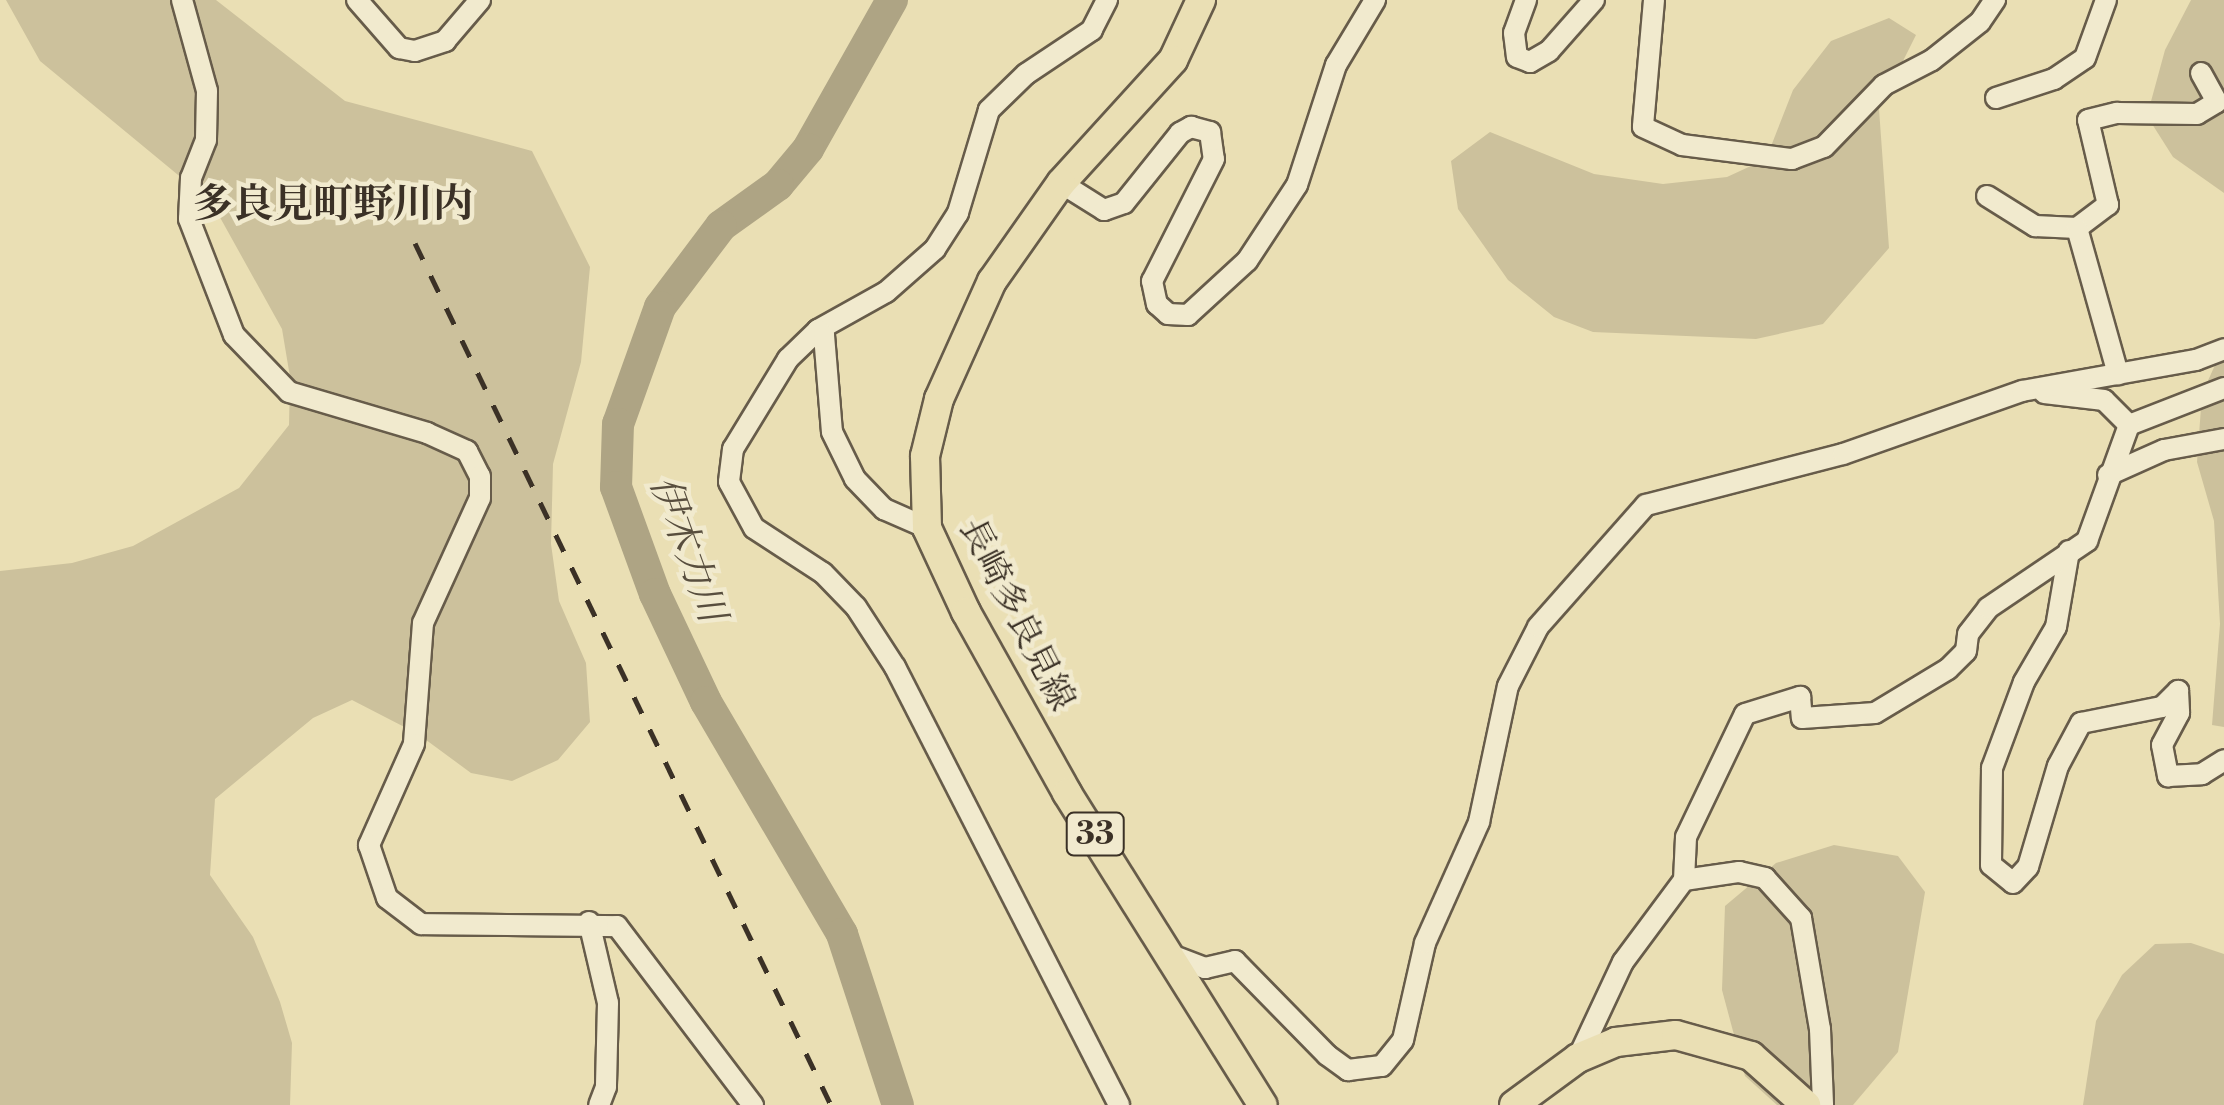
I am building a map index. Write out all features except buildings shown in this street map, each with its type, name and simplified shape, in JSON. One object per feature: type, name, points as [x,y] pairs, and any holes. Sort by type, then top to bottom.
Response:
[{"type":"main road","name":"長崎多良見線","points":[[1201,0],[1173,60],[1062,183],[992,281],[939,399],[925,456],[928,528],[966,612],[1162,952],[1263,1105]]},
{"type":"main road","points":[[1514,1105],[1578,1058],[1645,1037],[1715,1042],[1750,1056],[1806,1105]]},
{"type":"street","points":[[182,0],[206,91],[206,140],[191,178],[188,218],[234,335],[289,392],[427,433],[467,451],[480,476],[480,498],[423,624],[414,744],[368,845],[370,862],[402,916],[421,924],[589,922],[618,926],[753,1105]]},
{"type":"street","points":[[357,0],[399,48],[415,50],[445,41],[480,0]]},
{"type":"street","points":[[1107,0],[1092,30],[1026,74],[989,110],[958,212],[936,249],[886,292],[818,330],[788,359],[733,448],[728,482],[738,508],[754,528],[823,573],[888,654],[1119,1105]]},
{"type":"street","points":[[1062,183],[1104,210],[1124,204],[1180,133],[1191,127],[1210,132],[1214,160],[1152,281],[1168,314],[1188,315],[1247,262],[1297,185],[1336,65],[1375,0]]},
{"type":"street","points":[[1526,0],[1514,33],[1517,57],[1530,62],[1550,51],[1594,0]]},
{"type":"street","points":[[1654,0],[1644,126],[1682,145],[1792,159],[1824,147],[1884,85],[1932,60],[1980,22],[1995,0]]},
{"type":"street","points":[[1996,98],[2054,80],[2085,58],[2106,0]]},
{"type":"street","points":[[1987,196],[2035,226],[2077,228],[2108,206],[2088,120],[2117,113],[2197,114],[2217,102],[2201,73]]},
{"type":"street","points":[[2077,228],[2118,374]]},
{"type":"street","points":[[818,330],[824,335],[832,432],[855,479],[884,509],[928,528]]},
{"type":"street","points":[[1162,952],[1205,968],[1235,960],[1327,1055],[1348,1070],[1382,1066],[1403,1040],[1426,944],[1479,822],[1508,686],[1538,627],[1646,505],[1672,493],[1843,454],[2022,390],[2118,374],[2224,349]]},
{"type":"street","points":[[1578,1058],[1623,962],[1684,880],[1686,837],[1745,714],[1800,697],[1802,718],[1875,713],[1948,669],[1966,652],[1968,634],[1988,608],[2087,540],[2129,425],[2224,388]]},
{"type":"street","points":[[2022,390],[2104,400],[2129,425]]},
{"type":"street","points":[[2108,474],[2164,450],[2224,439]]},
{"type":"street","points":[[2069,551],[2056,627],[2024,682],[1992,768],[1991,865],[2014,884],[2028,868],[2058,766],[2081,723],[2162,707],[2178,691],[2179,713],[2162,745],[2168,776],[2202,774],[2224,760]]},
{"type":"street","points":[[1684,880],[1739,872],[1765,878],[1789,897],[1810,948],[1823,1105]]},
{"type":"street","points":[[589,922],[608,1003],[606,1087],[600,1105]]},
{"type":"shaded area","points":[[6,0],[216,0],[345,101],[532,151],[590,267],[581,362],[553,464],[551,544],[559,601],[586,663],[590,722],[558,760],[512,781],[471,773],[418,734],[352,700],[313,718],[215,799],[210,875],[253,937],[280,1002],[292,1043],[290,1105],[0,1105],[0,571],[72,563],[133,546],[239,488],[289,425],[290,377],[282,329],[212,203],[40,61]]},
{"type":"shaded area","points":[[2191,0],[2224,0],[2224,193],[2173,157],[2147,116],[2165,50]]},
{"type":"shaded area","points":[[1889,18],[1916,35],[1879,109],[1889,248],[1823,324],[1756,339],[1593,332],[1554,317],[1508,280],[1458,209],[1451,161],[1490,132],[1594,174],[1663,184],[1727,177],[1766,159],[1793,90],[1831,41]]},
{"type":"shaded area","points":[[2224,345],[2224,727],[2212,725],[2220,624],[2214,521],[2197,462],[2202,394]]},
{"type":"shaded area","points":[[1834,845],[1898,856],[1925,892],[1898,1052],[1853,1105],[1777,1105],[1745,1076],[1722,990],[1725,906],[1776,863]]},
{"type":"shaded area","points":[[2191,943],[2224,954],[2224,1105],[2083,1105],[2096,1021],[2122,975],[2155,944]]},
{"type":"waterway","name":"伊木力川","points":[[892,0],[808,149],[778,185],[721,226],[660,307],[618,424],[616,487],[655,594],[706,702],[842,934],[898,1105]]},
{"type":"railway","points":[[415,243],[831,1105]]},
{"type":"district","name":"多良見町野川内","points":[[333,205]]}]
